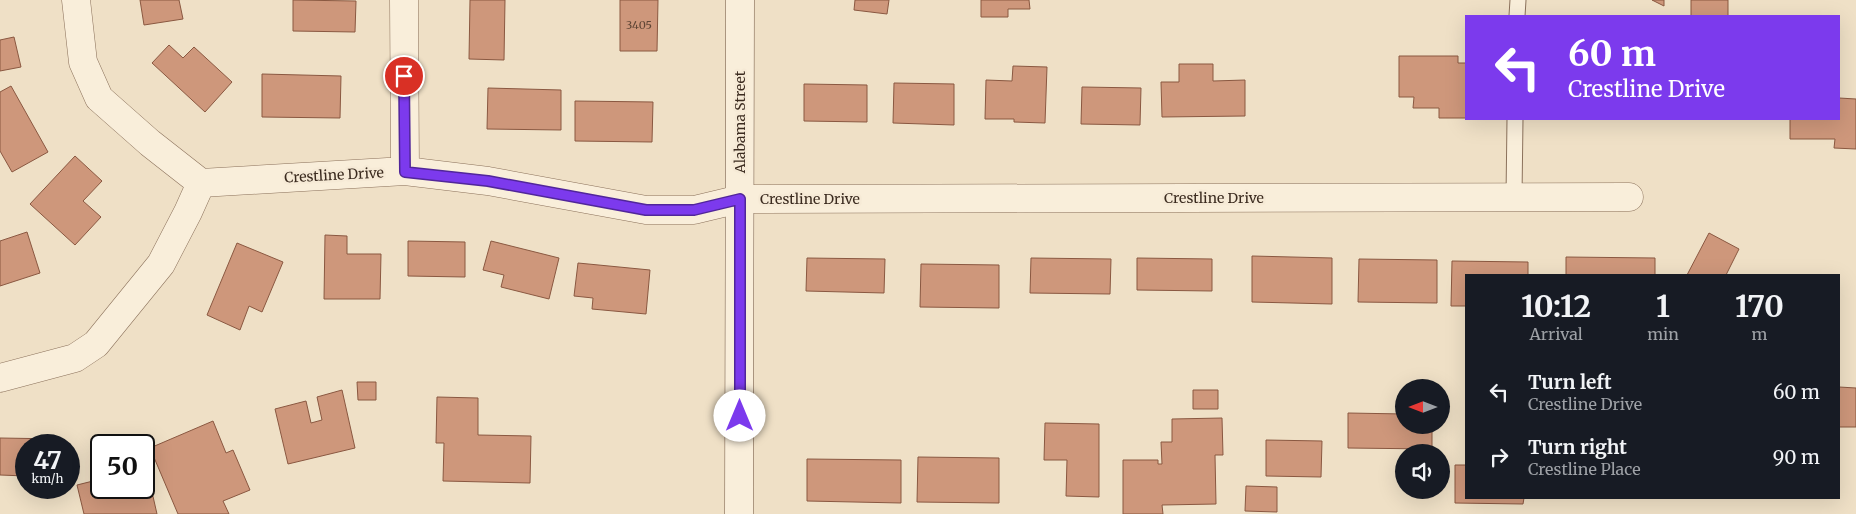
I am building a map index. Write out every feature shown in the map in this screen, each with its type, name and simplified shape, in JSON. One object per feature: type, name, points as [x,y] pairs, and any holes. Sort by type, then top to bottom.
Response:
[{"type":"street","points":[[0,378],[75,358],[96,344],[161,264],[201,183],[150,143],[99,98],[83,62],[76,0]]},
{"type":"street","points":[[404,0],[405,172]]},
{"type":"street","name":"Alabama Street","points":[[739,514],[740,0]]},
{"type":"street","name":"Crestline Drive","points":[[201,183],[405,172],[488,181],[646,210],[694,210],[740,199],[1629,197]]},
{"type":"lane","points":[[1517,15],[1518,0]]},
{"type":"lane","points":[[1514,197],[1515,120]]},
{"type":"building","points":[[140,0],[179,0],[183,19],[144,25]]},
{"type":"building","points":[[293,0],[356,1],[355,32],[293,31]]},
{"type":"building","points":[[470,0],[505,0],[504,60],[469,59]]},
{"type":"building","points":[[620,0],[658,0],[657,51],[620,51]]},
{"type":"building","points":[[855,0],[889,0],[887,14],[854,10]]},
{"type":"building","points":[[981,0],[1029,0],[1030,9],[1008,9],[1008,17],[981,17]]},
{"type":"building","points":[[1652,0],[1664,0],[1664,6]]},
{"type":"building","points":[[1691,0],[1728,0],[1728,15],[1691,15]]},
{"type":"building","points":[[14,37],[21,67],[0,71],[0,40]]},
{"type":"building","points":[[169,45],[183,58],[194,47],[232,82],[205,112],[152,63]]},
{"type":"building","points":[[1399,56],[1458,56],[1458,63],[1465,63],[1465,118],[1439,118],[1439,108],[1413,108],[1414,97],[1399,97]]},
{"type":"building","points":[[1179,64],[1213,64],[1213,81],[1245,80],[1245,116],[1162,117],[1161,82],[1179,82]]},
{"type":"building","points":[[1013,66],[1047,67],[1045,123],[1014,122],[1014,119],[985,119],[986,80],[1012,81]]},
{"type":"building","points":[[262,74],[341,76],[340,118],[262,117]]},
{"type":"building","points":[[894,83],[954,84],[954,125],[893,123]]},
{"type":"building","points":[[804,84],[867,85],[867,122],[804,121]]},
{"type":"building","points":[[11,86],[48,152],[12,172],[0,151],[0,92]]},
{"type":"building","points":[[1082,87],[1141,88],[1140,125],[1081,124]]},
{"type":"building","points":[[488,88],[561,90],[561,130],[487,129]]},
{"type":"building","points":[[1840,98],[1856,99],[1856,149],[1834,148],[1835,139],[1790,139],[1790,120],[1840,120]]},
{"type":"building","points":[[575,101],[653,102],[652,142],[575,141]]},
{"type":"building","points":[[75,156],[102,181],[83,201],[101,217],[75,245],[30,204]]},
{"type":"building","points":[[27,232],[40,273],[0,286],[0,241]]},
{"type":"building","points":[[1709,233],[1739,249],[1726,274],[1688,274]]},
{"type":"building","points":[[325,235],[347,236],[347,254],[381,254],[380,299],[324,299]]},
{"type":"building","points":[[408,241],[465,242],[465,277],[408,276]]},
{"type":"building","points":[[491,241],[559,258],[549,299],[501,287],[504,275],[483,270]]},
{"type":"building","points":[[237,243],[283,262],[262,312],[249,306],[240,330],[207,315]]},
{"type":"building","points":[[1252,256],[1332,258],[1332,304],[1252,302]]},
{"type":"building","points":[[1566,257],[1655,258],[1655,274],[1566,274]]},
{"type":"building","points":[[807,258],[885,259],[884,293],[806,291]]},
{"type":"building","points":[[1031,258],[1111,259],[1110,294],[1030,293]]},
{"type":"building","points":[[1137,258],[1212,259],[1212,291],[1137,290]]},
{"type":"building","points":[[1359,259],[1437,260],[1437,303],[1358,302]]},
{"type":"building","points":[[1452,261],[1528,262],[1528,274],[1465,274],[1465,306],[1451,306]]},
{"type":"building","points":[[578,263],[650,270],[646,314],[592,309],[593,298],[574,296]]},
{"type":"building","points":[[921,264],[999,265],[999,308],[920,307]]},
{"type":"building","points":[[357,382],[376,382],[376,400],[358,400]]},
{"type":"building","points":[[1840,387],[1856,388],[1856,427],[1840,427]]},
{"type":"building","points":[[342,390],[355,448],[288,464],[275,409],[306,401],[311,423],[322,420],[317,397]]},
{"type":"building","points":[[1193,390],[1218,390],[1218,409],[1193,409]]},
{"type":"building","points":[[437,397],[478,398],[478,435],[531,436],[530,483],[443,481],[444,443],[436,443]]},
{"type":"building","points":[[1348,413],[1395,414],[1395,434],[1432,434],[1432,444],[1395,444],[1395,449],[1348,448]]},
{"type":"building","points":[[1222,418],[1223,455],[1215,455],[1216,504],[1162,505],[1163,514],[1123,514],[1123,460],[1158,460],[1158,464],[1162,464],[1161,442],[1172,442],[1172,419]]},
{"type":"building","points":[[213,421],[226,453],[233,450],[250,490],[223,501],[229,514],[178,514],[155,460],[155,446]]},
{"type":"building","points":[[1045,423],[1099,424],[1099,497],[1066,496],[1067,460],[1044,460]]},
{"type":"building","points":[[0,438],[15,438],[15,476],[0,475]]},
{"type":"building","points":[[1266,440],[1322,441],[1321,477],[1266,476]]},
{"type":"building","points":[[918,457],[999,458],[999,503],[917,502]]},
{"type":"building","points":[[807,459],[901,460],[901,503],[807,501]]},
{"type":"building","points":[[1455,465],[1465,465],[1465,499],[1524,499],[1523,504],[1455,503]]},
{"type":"building","points":[[90,482],[90,499],[154,499],[157,514],[84,514],[80,497],[80,484]]},
{"type":"building","points":[[1246,486],[1277,487],[1277,512],[1245,511]]},
{"type":"route","points":[[404,76],[405,172],[488,181],[646,210],[694,210],[740,199],[740,416]]}]
